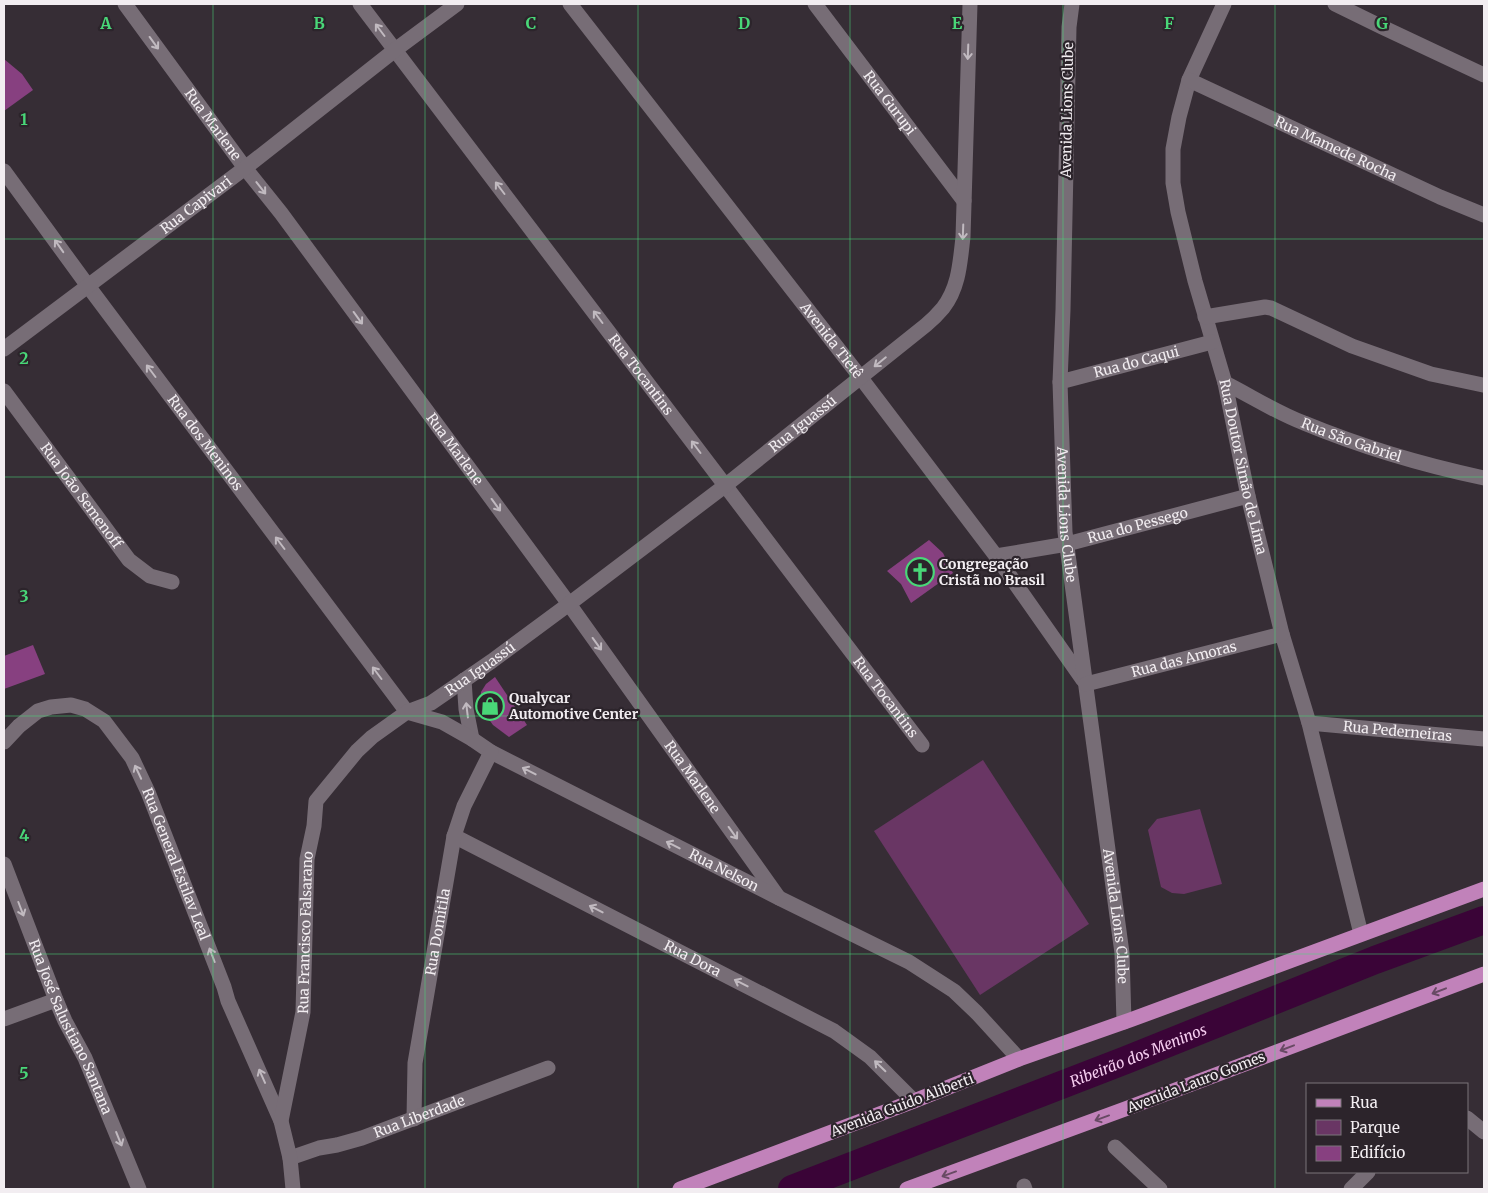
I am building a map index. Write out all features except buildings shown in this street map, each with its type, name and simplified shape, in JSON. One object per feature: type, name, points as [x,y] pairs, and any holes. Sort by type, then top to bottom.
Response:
[{"type":"main road","points":[[1124,1022],[1484,889]]},
{"type":"main road","name":"Avenida Lauro Gomes","points":[[907,1189],[1484,974]]},
{"type":"main road","name":"Avenida Guido Aliberti","points":[[680,1189],[914,1101],[1019,1059],[1124,1022]]},
{"type":"street","name":"Rua Marlene","points":[[125,4],[569,604],[779,898]]},
{"type":"street","name":"Rua Tocantins","points":[[360,4],[922,745]]},
{"type":"street","name":"Rua Capivari","points":[[4,349],[245,168],[395,50],[457,4]]},
{"type":"street","name":"Avenida Tietê","points":[[570,4],[862,378],[996,556],[1086,684]]},
{"type":"street","name":"Rua Gurupi","points":[[815,4],[964,201]]},
{"type":"street","name":"Rua Iguassú","points":[[407,712],[431,703],[569,604],[726,485],[862,378],[926,325],[942,308],[952,292],[959,272],[963,237],[970,4]]},
{"type":"street","name":"Avenida Lions Clube","points":[[1072,4],[1069,27],[1064,310],[1060,382],[1064,532],[1122,953],[1124,1022]]},
{"type":"street","name":"Rua Doutor Simão de Lima","points":[[1224,4],[1189,80],[1173,149],[1173,183],[1194,281],[1225,383],[1248,496],[1282,634],[1310,723],[1361,934]]},
{"type":"street","points":[[1335,4],[1484,74]]},
{"type":"street","name":"Rua Mamede Rocha","points":[[1189,80],[1440,197],[1484,215]]},
{"type":"street","name":"Rua dos Meninos","points":[[4,171],[407,712]]},
{"type":"street","points":[[1205,317],[1265,307],[1271,308],[1352,346],[1431,374],[1483,385]]},
{"type":"street","name":"Rua do Caqui","points":[[1060,382],[1212,342]]},
{"type":"street","name":"Rua São Gabriel","points":[[1225,383],[1302,423],[1368,447],[1442,469],[1484,478]]},
{"type":"street","name":"Rua João Semenoff","points":[[4,391],[129,560],[150,576],[172,582]]},
{"type":"street","name":"Rua do Pessego","points":[[996,556],[1067,544],[1248,496]]},
{"type":"street","name":"Rua das Amoras","points":[[1086,684],[1282,634]]},
{"type":"street","points":[[464,680],[466,709],[472,739]]},
{"type":"street","name":"Rua General Estilav Leal","points":[[4,742],[19,726],[38,711],[51,707],[70,705],[85,709],[104,722],[116,736],[132,758],[148,792],[228,1001],[281,1121]]},
{"type":"street","name":"Rua Nelson","points":[[407,712],[442,722],[491,752],[909,962],[954,991],[1019,1059]]},
{"type":"street","name":"Rua Francisco Falsarano","points":[[293,1189],[290,1158],[281,1121],[302,1012],[307,859],[314,826],[316,801],[357,751],[372,737],[407,712]]},
{"type":"street","name":"Rua Pederneiras","points":[[1310,723],[1484,739]]},
{"type":"street","name":"Rua Domitila","points":[[414,1119],[415,1063],[454,836],[464,806],[491,752]]},
{"type":"street","name":"Rua Dora","points":[[454,836],[834,1031],[870,1057],[914,1101]]},
{"type":"street","name":"Rua José Salustiano Santana","points":[[4,864],[56,1000],[85,1058],[139,1189]]},
{"type":"street","points":[[4,1020],[56,1000]]},
{"type":"street","name":"Rua Liberdade","points":[[290,1158],[319,1148],[362,1138],[548,1068]]},
{"type":"street","points":[[1468,1119],[1484,1132]]},
{"type":"street","points":[[1115,1147],[1160,1189]]},
{"type":"street","points":[[1351,1189],[1367,1173]]},
{"type":"green space","points":[[983,760],[1089,924],[980,995],[874,831]]},
{"type":"green space","points":[[1200,809],[1222,884],[1184,894],[1172,893],[1161,887],[1148,830],[1157,819]]},
{"type":"waterway","name":"Ribeirão dos Meninos","points":[[792,1189],[1126,1060],[1375,960],[1484,920]]},
{"type":"place","name":"Congregação Cristã no Brasil","points":[[920,572]]},
{"type":"place","name":"Qualycar Automotive Center","points":[[490,706]]}]
